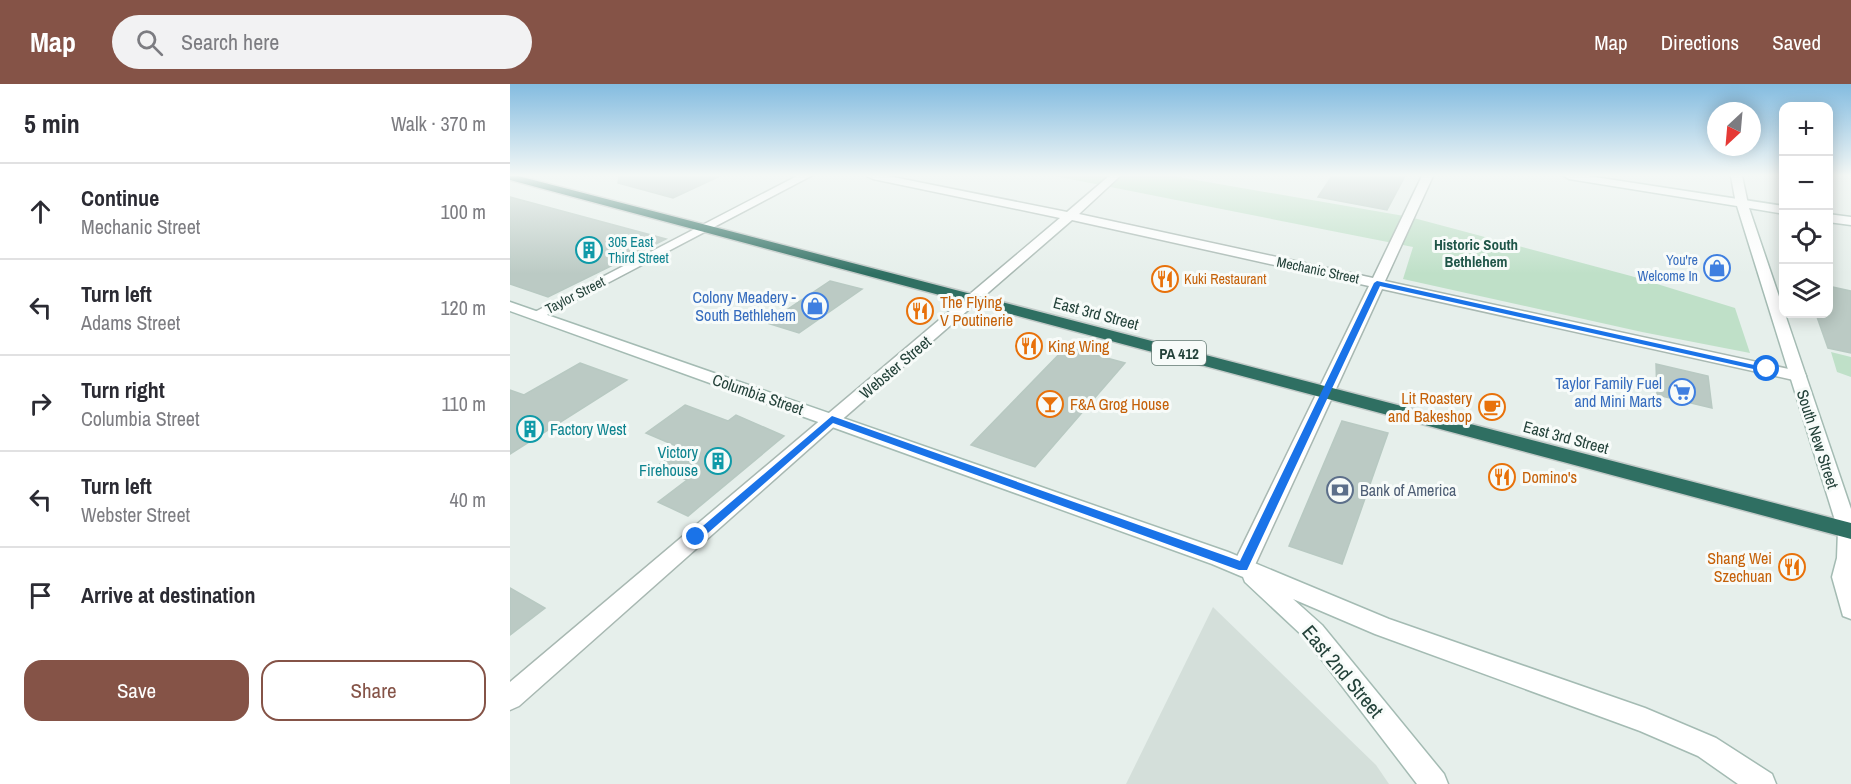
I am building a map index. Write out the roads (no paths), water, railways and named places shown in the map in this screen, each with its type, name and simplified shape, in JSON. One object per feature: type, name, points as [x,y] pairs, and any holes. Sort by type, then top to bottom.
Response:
[{"type":"highway","name":"East 3rd Street","points":[[631,209],[1850,532]]},
{"type":"street","name":"Taylor Street","points":[[536,315],[742,209]]},
{"type":"street","name":"Mechanic Street","points":[[1033,209],[1798,376]]},
{"type":"street","name":"Webster Street","points":[[510,698],[832,419],[975,300],[1077,209]]},
{"type":"street","points":[[1243,567],[1412,209]]},
{"type":"street","name":"South New Street","points":[[1744,209],[1850,532],[1848,558],[1843,577],[1851,609]]},
{"type":"street","points":[[1833,219],[1851,221]]},
{"type":"street","name":"Columbia Street","points":[[510,306],[1243,567],[1383,627],[1645,720],[1707,747],[1762,784]]},
{"type":"street","name":"East 2nd Street","points":[[1243,567],[1314,632],[1434,784]]},
{"type":"place","name":"305 East Third Street","points":[[589,250]]},
{"type":"place","name":"You're Welcome In","points":[[1717,268]]},
{"type":"place","name":"Kuki Restaurant","points":[[1165,279]]},
{"type":"place","name":"Colony Meadery - South Bethlehem","points":[[815,306]]},
{"type":"place","name":"The Flying V Poutinerie","points":[[920,311]]},
{"type":"place","name":"King Wing","points":[[1029,346]]},
{"type":"place","name":"Taylor Family Fuel and Mini Marts","points":[[1682,392]]},
{"type":"place","name":"F&A Grog House","points":[[1050,404]]},
{"type":"place","name":"Lit Roastery and Bakeshop","points":[[1492,407]]},
{"type":"place","name":"Factory West","points":[[530,429]]},
{"type":"place","name":"Victory Firehouse","points":[[718,461]]},
{"type":"place","name":"Domino's","points":[[1502,477]]},
{"type":"place","name":"Bank of America","points":[[1340,490]]},
{"type":"place","name":"Shang Wei Szechuan","points":[[1792,567]]},
{"type":"district","name":"Historic South Bethlehem","points":[[1476,252]]}]
